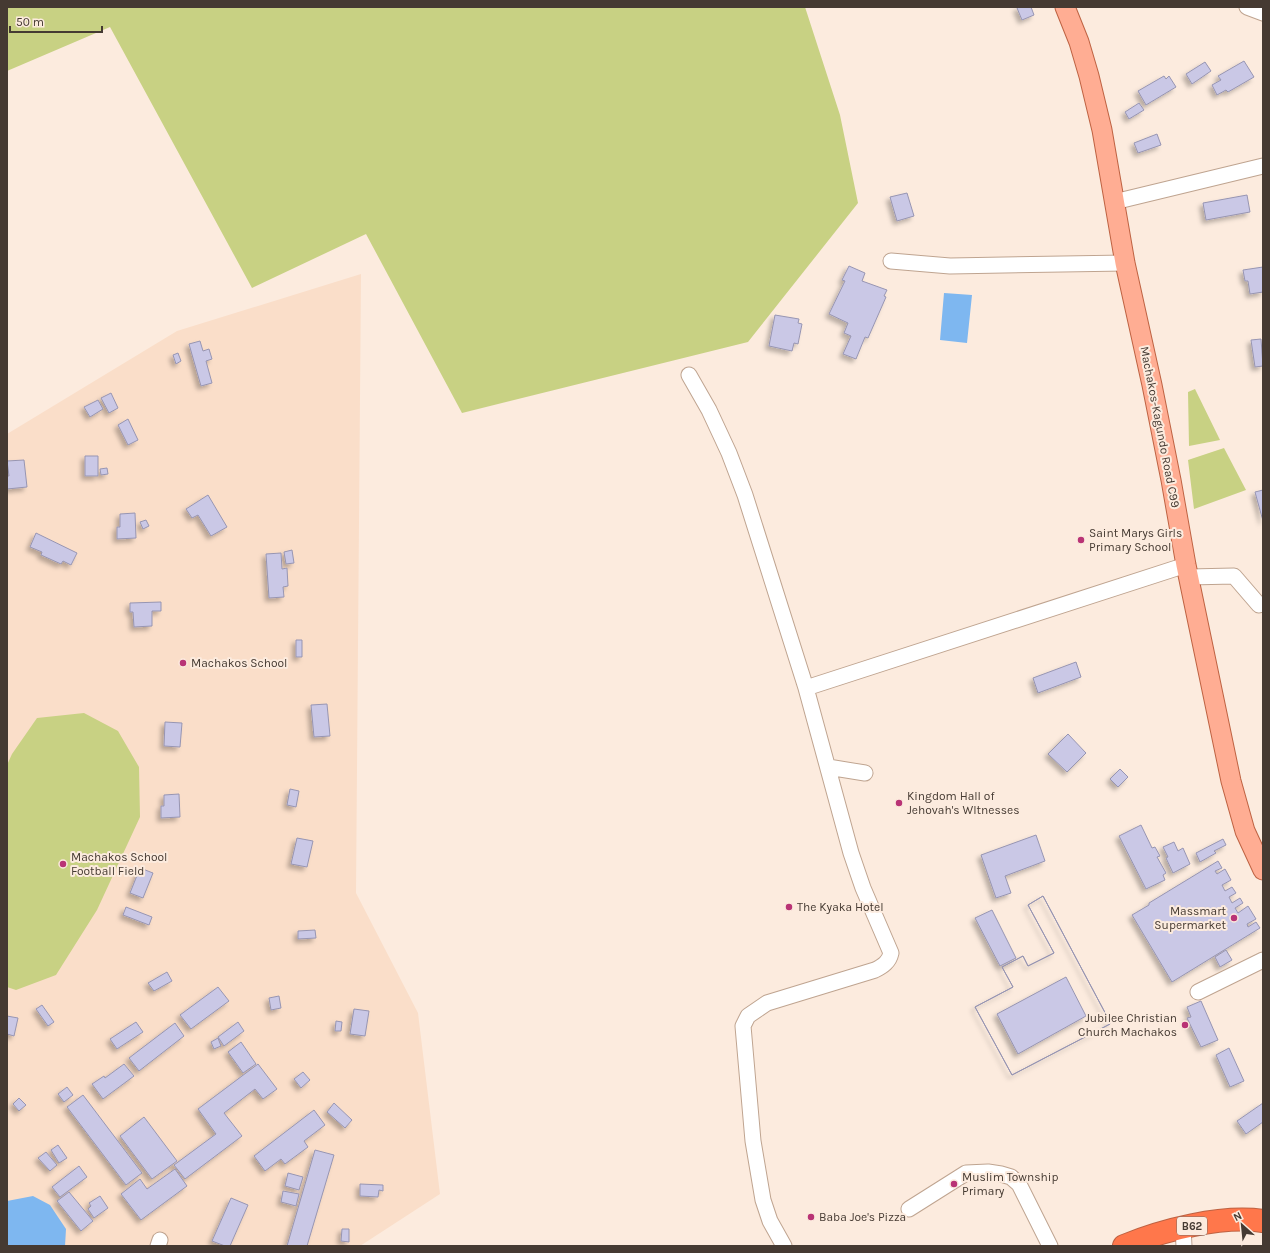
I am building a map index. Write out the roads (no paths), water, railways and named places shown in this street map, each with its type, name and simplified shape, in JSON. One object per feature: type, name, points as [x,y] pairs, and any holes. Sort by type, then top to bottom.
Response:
[{"type":"highway","name":"B62","points":[[1124,1246],[1165,1232],[1183,1237],[1218,1222],[1259,1217]]},
{"type":"main road","name":"Machakos-Kagundo Road C99","points":[[1065,7],[1079,42],[1102,130],[1125,263],[1155,400],[1187,571],[1231,780],[1245,831],[1263,870]]},
{"type":"street","points":[[1247,7],[1263,13]]},
{"type":"street","points":[[1114,202],[1263,166]]},
{"type":"street","points":[[891,261],[950,266],[1125,263]]},
{"type":"street","points":[[689,375],[709,410],[729,453],[745,495],[806,688],[851,853],[863,888],[891,953],[886,963],[875,970],[767,1003],[748,1016],[744,1026],[753,1141],[763,1200],[770,1221],[784,1246]]},
{"type":"street","points":[[806,688],[1187,571],[1234,576],[1259,605]]},
{"type":"street","points":[[828,767],[865,773]]},
{"type":"street","points":[[1198,992],[1263,960]]},
{"type":"street","points":[[909,1209],[966,1173],[988,1172],[1011,1177],[1019,1184],[1050,1246]]},
{"type":"water","points":[[944,293],[972,295],[967,343],[940,340]]},
{"type":"water","points":[[33,1196],[50,1205],[66,1229],[65,1246],[7,1246],[7,1201]]},
{"type":"place","name":"Saint Marys Girls Primary School","points":[[1081,540]]},
{"type":"place","name":"Machakos School","points":[[183,663]]},
{"type":"place","name":"Kingdom Hall of Jehovah's WItnesses","points":[[899,803]]},
{"type":"place","name":"Machakos School Football Field","points":[[63,864]]},
{"type":"place","name":"The Kyaka Hotel","points":[[789,907]]},
{"type":"place","name":"Massmart Supermarket","points":[[1234,918]]},
{"type":"place","name":"Jubilee Christian Church Machakos","points":[[1185,1025]]},
{"type":"place","name":"Muslim Township Primary","points":[[954,1184]]},
{"type":"place","name":"Baba Joe's Pizza","points":[[811,1217]]}]
